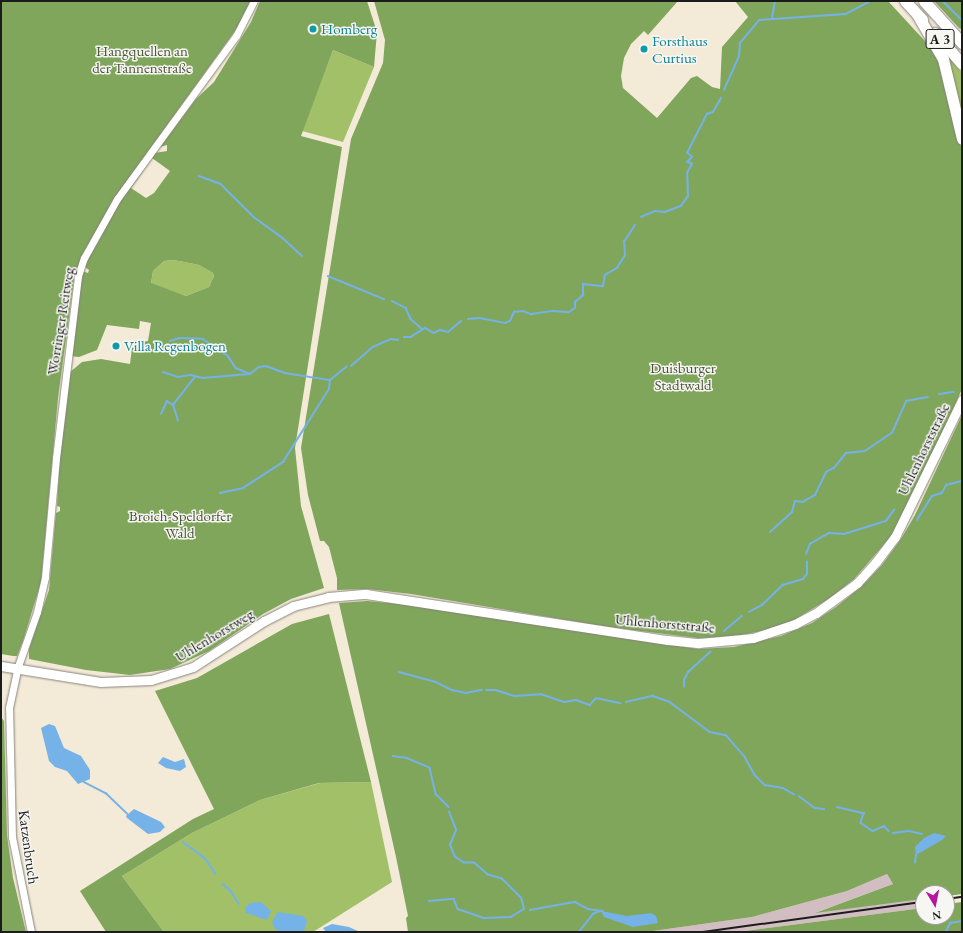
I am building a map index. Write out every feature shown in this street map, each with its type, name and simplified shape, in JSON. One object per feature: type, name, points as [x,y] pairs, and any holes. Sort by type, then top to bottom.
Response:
[{"type":"highway","name":"A 3","points":[[905,1],[962,64]]},
{"type":"highway","name":"A 3","points":[[924,1],[962,43]]},
{"type":"highway","points":[[917,14],[943,59],[962,139]]},
{"type":"highway","points":[[946,24],[962,35]]},
{"type":"main road","name":"Uhlenhorststraße","points":[[366,594],[668,640],[732,641],[774,632],[816,613],[857,582],[876,562],[895,537],[962,400]]},
{"type":"main road","name":"Uhlenhorstweg","points":[[1,666],[101,682],[151,680],[193,667],[264,621],[293,606],[328,597],[366,594]]},
{"type":"street","name":"Worringer Reitweg","points":[[17,669],[37,612],[45,577],[66,363],[75,292],[80,268],[116,199],[236,36],[254,1]]},
{"type":"street","name":"Katzenbruch","points":[[17,669],[9,708],[10,814],[18,877],[31,932]]},
{"type":"shaded area","points":[[887,874],[893,884],[817,912],[915,900],[915,909],[737,932],[646,932],[752,917],[847,891]]},
{"type":"green space","name":"Hangquellen an der Tannenstraße","points":[[1,1],[251,1],[242,21],[113,200],[77,269],[75,271],[68,269],[66,273],[67,277],[74,279],[58,398],[41,582],[17,656],[1,654]]},
{"type":"green space","name":"Broich-Speldorfer Wald","points":[[260,1],[367,1],[377,32],[374,67],[333,50],[301,136],[342,147],[295,448],[301,506],[324,588],[291,599],[263,614],[209,651],[170,669],[130,675],[86,670],[29,659],[29,649],[49,590],[56,513],[60,511],[60,507],[57,506],[60,456],[69,373],[82,362],[101,359],[130,364],[132,348],[141,342],[148,341],[151,323],[140,321],[139,329],[107,325],[97,350],[79,357],[70,356],[82,271],[88,273],[89,270],[85,267],[85,263],[123,196],[155,153],[167,151],[167,145],[160,147],[196,99],[214,82],[251,22]],"holes":[[[152,158],[170,171],[154,193],[146,198],[131,188]],[[174,260],[199,265],[213,273],[214,276],[209,287],[186,296],[151,283],[153,271],[164,261]]]},
{"type":"green space","name":"Duisburger Stadtwald","points":[[374,1],[678,1],[648,35],[644,31],[631,44],[624,58],[621,76],[623,88],[657,118],[691,78],[697,76],[712,87],[720,89],[722,47],[748,17],[735,1],[888,1],[935,52],[943,68],[962,151],[962,389],[907,510],[892,535],[854,579],[830,598],[794,620],[767,630],[731,637],[698,638],[608,627],[411,594],[367,589],[337,590],[337,578],[329,547],[324,541],[320,541],[308,495],[301,448],[351,139],[383,63],[385,40]]},
{"type":"green space","points":[[934,1],[962,1],[962,30],[959,28]]},
{"type":"green space","points":[[333,50],[374,67],[343,142],[302,131]]},
{"type":"green space","points":[[944,52],[962,73],[962,129]]},
{"type":"green space","points":[[174,260],[199,265],[213,273],[214,276],[209,287],[186,296],[151,284],[153,271],[164,261]]},
{"type":"green space","points":[[962,415],[962,894],[955,895],[955,885],[915,885],[915,900],[815,913],[893,884],[887,874],[847,891],[752,917],[646,932],[408,932],[406,918],[408,916],[396,857],[339,603],[367,601],[409,605],[698,649],[734,647],[781,636],[812,623],[836,607],[861,587],[882,565],[901,539],[915,515]]},
{"type":"green space","points":[[329,614],[371,782],[319,783],[260,800],[192,833],[122,876],[164,932],[106,932],[80,891],[193,819],[214,809],[155,691],[197,678],[292,624]]},
{"type":"green space","points":[[1,717],[4,721],[7,835],[13,878],[26,932],[1,932]]},
{"type":"green space","points":[[371,782],[392,882],[313,932],[164,932],[122,876],[192,833],[260,800],[320,783]]},
{"type":"green space","points":[[962,902],[962,932],[737,932],[915,909],[915,925],[955,925],[955,903]]},
{"type":"water","points":[[49,724],[55,726],[64,748],[81,756],[90,770],[90,779],[78,784],[67,771],[55,767],[49,761],[41,728]]},
{"type":"water","points":[[163,757],[175,762],[184,759],[186,767],[180,771],[166,768],[158,763]]},
{"type":"water","points":[[134,809],[161,822],[165,827],[160,832],[148,834],[127,818],[126,816]]},
{"type":"water","points":[[934,833],[946,836],[942,840],[916,855],[915,847],[924,838]]},
{"type":"water","points":[[261,902],[271,911],[267,920],[246,913],[245,908],[250,903]]},
{"type":"water","points":[[601,911],[627,916],[651,913],[656,916],[658,923],[633,927],[604,917]]},
{"type":"water","points":[[278,912],[303,916],[307,921],[305,929],[301,932],[281,932],[275,929],[272,922]]},
{"type":"water","points":[[332,924],[349,927],[360,932],[326,932],[323,928]]},
{"type":"waterway","points":[[772,19],[775,1]]},
{"type":"waterway","points":[[724,90],[739,56],[740,43],[759,20],[846,14],[870,1]]},
{"type":"waterway","points":[[943,1],[962,20]]},
{"type":"waterway","points":[[641,217],[655,211],[665,212],[681,206],[688,196],[687,173],[692,164],[687,162],[692,157],[687,153],[707,114],[713,112],[721,98]]},
{"type":"waterway","points":[[199,176],[221,184],[254,217],[283,238],[302,256]]},
{"type":"waterway","points":[[468,319],[480,318],[505,323],[510,321],[514,312],[523,311],[531,314],[553,311],[569,312],[575,308],[575,302],[583,295],[583,284],[603,286],[605,275],[617,268],[625,255],[624,242],[635,225]]},
{"type":"waterway","points":[[328,276],[384,299]]},
{"type":"waterway","points":[[392,301],[406,308],[411,319],[422,329]]},
{"type":"waterway","points":[[404,337],[411,337],[425,328],[434,333],[440,330],[448,332],[461,321]]},
{"type":"waterway","points":[[170,341],[180,338],[203,339],[228,356],[236,368],[250,374],[259,367],[266,366],[285,373],[329,380]]},
{"type":"waterway","points":[[351,366],[373,347],[391,339],[398,340]]},
{"type":"waterway","points":[[220,493],[243,488],[283,462],[329,389],[330,380],[346,367]]},
{"type":"waterway","points":[[163,372],[178,377],[191,375],[203,378],[249,374]]},
{"type":"waterway","points":[[178,421],[173,405],[195,377]]},
{"type":"waterway","points":[[939,394],[954,392]]},
{"type":"waterway","points":[[770,532],[792,512],[795,501],[803,502],[815,495],[826,472],[834,468],[846,453],[865,451],[892,433],[906,401],[928,397]]},
{"type":"waterway","points":[[161,414],[167,401],[173,405]]},
{"type":"waterway","points":[[917,520],[932,496],[942,493],[946,485],[962,481]]},
{"type":"waterway","points":[[806,554],[810,544],[829,533],[844,534],[886,521],[894,510]]},
{"type":"waterway","points":[[749,612],[762,605],[783,585],[803,579],[807,574],[807,562]]},
{"type":"waterway","points":[[724,631],[742,616]]},
{"type":"waterway","points":[[684,687],[684,680],[688,672],[710,652]]},
{"type":"waterway","points":[[399,672],[436,682],[452,690],[466,693],[482,690]]},
{"type":"waterway","points":[[486,690],[496,690],[515,696],[541,694],[564,702],[576,700],[590,705],[596,698],[620,703]]},
{"type":"waterway","points":[[626,702],[653,696],[670,702],[710,732],[726,735],[745,757],[755,775],[765,785],[783,788],[794,794]]},
{"type":"waterway","points":[[393,756],[407,758],[430,768],[436,794],[449,807]]},
{"type":"waterway","points":[[84,782],[106,793],[128,814]]},
{"type":"waterway","points":[[799,796],[815,808],[824,809]]},
{"type":"waterway","points":[[837,807],[864,813],[861,823],[873,831],[884,826],[889,831]]},
{"type":"waterway","points":[[429,901],[454,899],[458,909],[484,918],[511,917],[524,909],[521,898],[502,879],[488,875],[474,863],[464,863],[455,857],[450,845],[456,830],[449,812]]},
{"type":"waterway","points":[[893,833],[909,831],[922,834]]},
{"type":"waterway","points":[[183,842],[205,858],[216,874]]},
{"type":"waterway","points":[[915,863],[916,855]]},
{"type":"waterway","points":[[223,884],[231,891],[239,904]]},
{"type":"waterway","points":[[530,910],[575,902],[588,909],[603,911]]},
{"type":"waterway","points":[[579,932],[593,914],[600,911]]},
{"type":"waterway","points":[[946,932],[950,923],[962,921]]},
{"type":"railway","points":[[955,898],[962,897]]},
{"type":"railway","points":[[703,932],[915,903]]},
{"type":"place","name":"Homberg","points":[[313,29]]},
{"type":"place","name":"Forsthaus Curtius","points":[[644,49]]},
{"type":"place","name":"Villa Regenbogen","points":[[116,346]]}]
